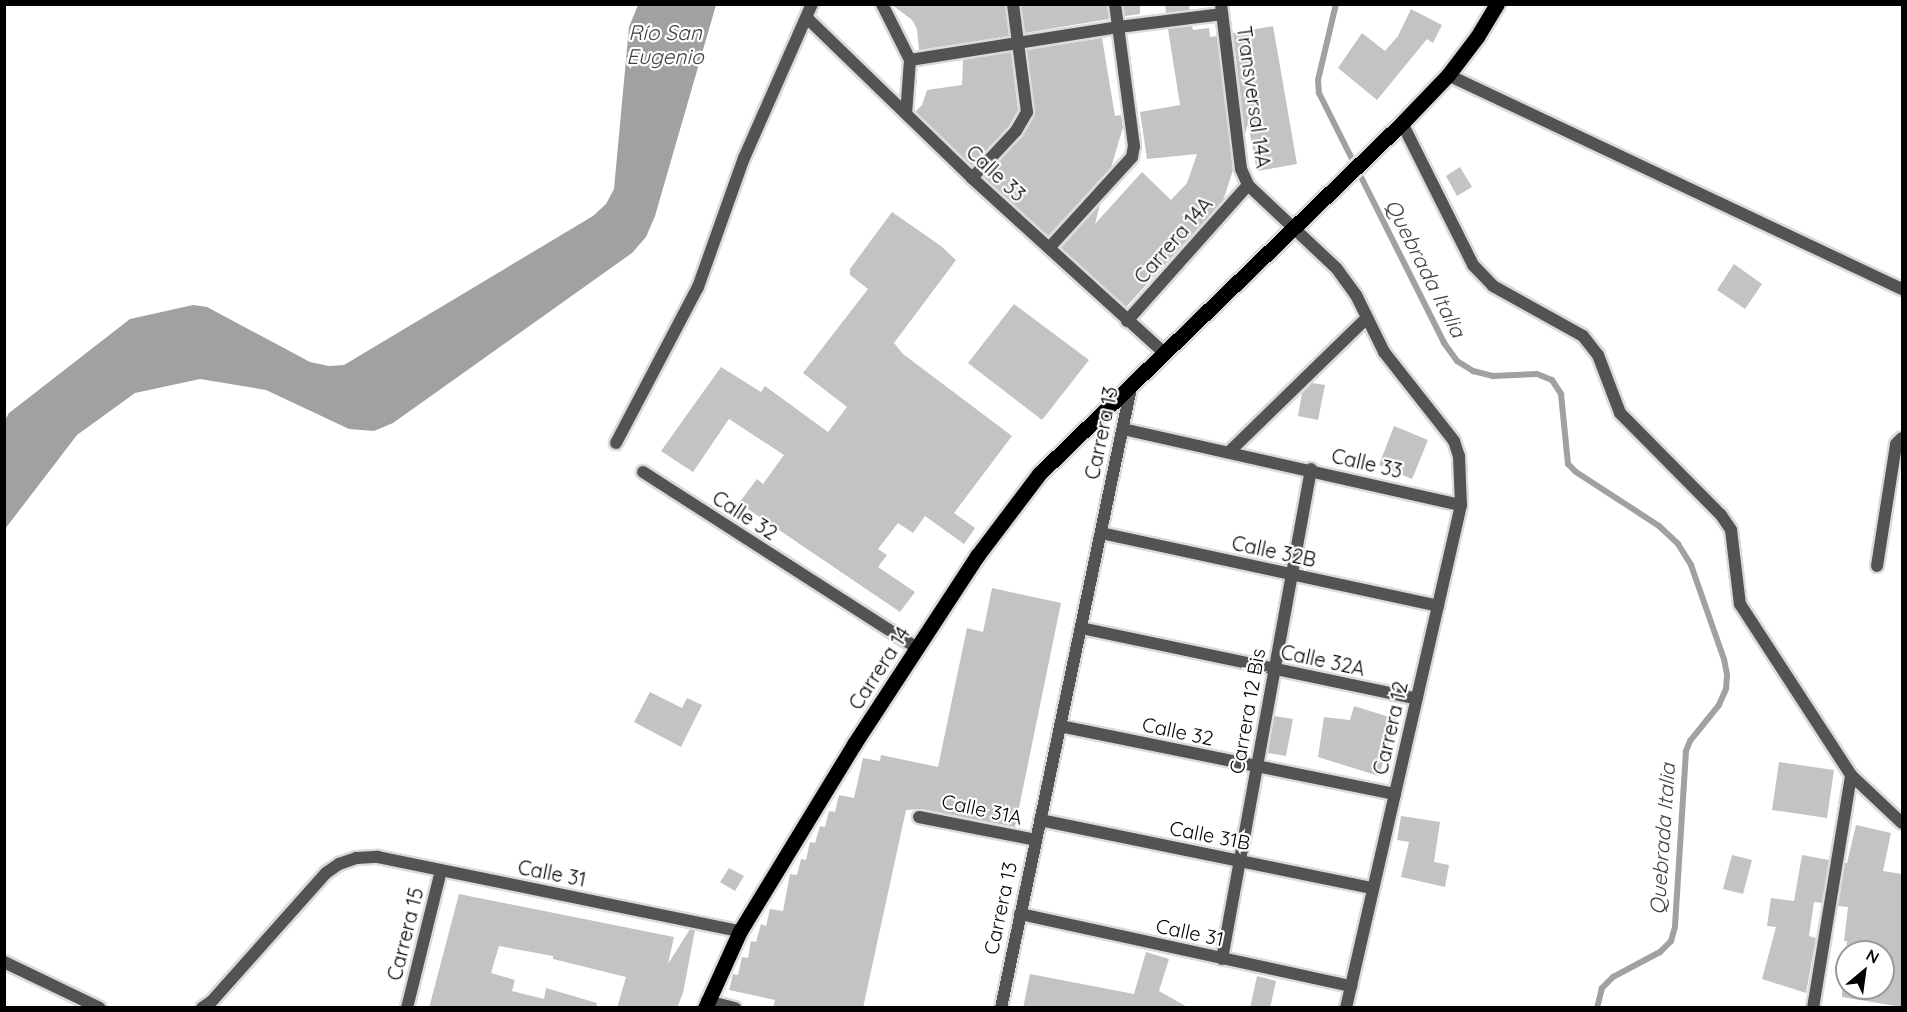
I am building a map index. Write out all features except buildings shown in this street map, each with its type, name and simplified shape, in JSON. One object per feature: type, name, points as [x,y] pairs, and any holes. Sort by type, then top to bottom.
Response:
[{"type":"main road","name":"Carrera 13","points":[[1132,382],[1372,152],[1448,75],[1497,4]]},
{"type":"main road","name":"Carrera 14","points":[[706,1004],[740,931],[854,744],[978,556],[1039,474],[1132,382]]},
{"type":"street","points":[[616,443],[698,287],[744,158],[812,4]]},
{"type":"street","points":[[882,4],[910,60],[906,114]]},
{"type":"street","points":[[972,178],[1016,131],[1027,112],[1013,4]]},
{"type":"street","points":[[1049,248],[1132,157],[1134,146],[1115,4]]},
{"type":"street","points":[[910,60],[1019,44],[1221,9]]},
{"type":"street","name":"Transversal 14A","points":[[1221,9],[1241,169],[1248,185]]},
{"type":"street","name":"Calle 33","points":[[807,18],[972,178],[1163,352]]},
{"type":"street","points":[[1448,75],[1902,289]]},
{"type":"street","points":[[1401,123],[1473,265],[1493,286],[1555,318],[1583,336],[1598,355],[1620,413],[1721,515],[1731,530],[1740,604],[1851,774],[1902,823]]},
{"type":"street","points":[[1230,451],[1367,318],[1356,295],[1336,269],[1248,185]]},
{"type":"street","name":"Carrera 14A","points":[[1127,321],[1248,185]]},
{"type":"street","name":"Carrera 12","points":[[1346,1008],[1461,505],[1459,456],[1454,441],[1384,352],[1367,318]]},
{"type":"street","name":"Carrera 13","points":[[1000,1008],[1124,429],[1132,382]]},
{"type":"street","name":"Calle 33","points":[[1124,429],[1311,469],[1461,505]]},
{"type":"street","points":[[1877,566],[1896,444],[1902,438]]},
{"type":"street","name":"Carrera 12 Bis","points":[[1222,959],[1311,469]]},
{"type":"street","name":"Calle 32","points":[[643,472],[917,648]]},
{"type":"street","name":"Calle 32B","points":[[1101,533],[1438,606]]},
{"type":"street","name":"Calle 32A","points":[[1081,628],[1417,699]]},
{"type":"street","name":"Calle 32","points":[[1060,726],[1395,795]]},
{"type":"street","points":[[1813,1008],[1851,774]]},
{"type":"street","name":"Calle 31A","points":[[919,817],[1036,840]]},
{"type":"street","name":"Calle 31B","points":[[1040,820],[1372,888]]},
{"type":"street","name":"Calle 31","points":[[202,1008],[212,1001],[326,873],[339,864],[356,858],[378,857],[740,931]]},
{"type":"street","name":"Carrera 15","points":[[407,1008],[441,871]]},
{"type":"street","name":"Calle 31","points":[[1020,914],[1351,986]]},
{"type":"street","points":[[4,962],[100,1008]]},
{"type":"street","points":[[706,1004],[735,1008]]},
{"type":"water","name":"Río San Eugenio","points":[[638,5],[716,5],[655,216],[646,237],[632,253],[393,423],[374,431],[349,429],[266,390],[200,379],[135,393],[77,435],[5,529],[5,420],[9,413],[130,319],[193,305],[207,307],[310,362],[329,366],[344,365],[593,216],[606,204],[614,189],[629,27]]},
{"type":"waterway","name":"Quebrada Italia","points":[[1336,4],[1318,80],[1319,93],[1444,343],[1457,361],[1473,371],[1493,376],[1537,374],[1552,380],[1561,394],[1568,464],[1576,472],[1659,526],[1678,544],[1691,565],[1724,659],[1727,675],[1726,689],[1719,705],[1690,741],[1686,751],[1675,927],[1671,941],[1660,952],[1613,977],[1602,988],[1597,1008]]}]
